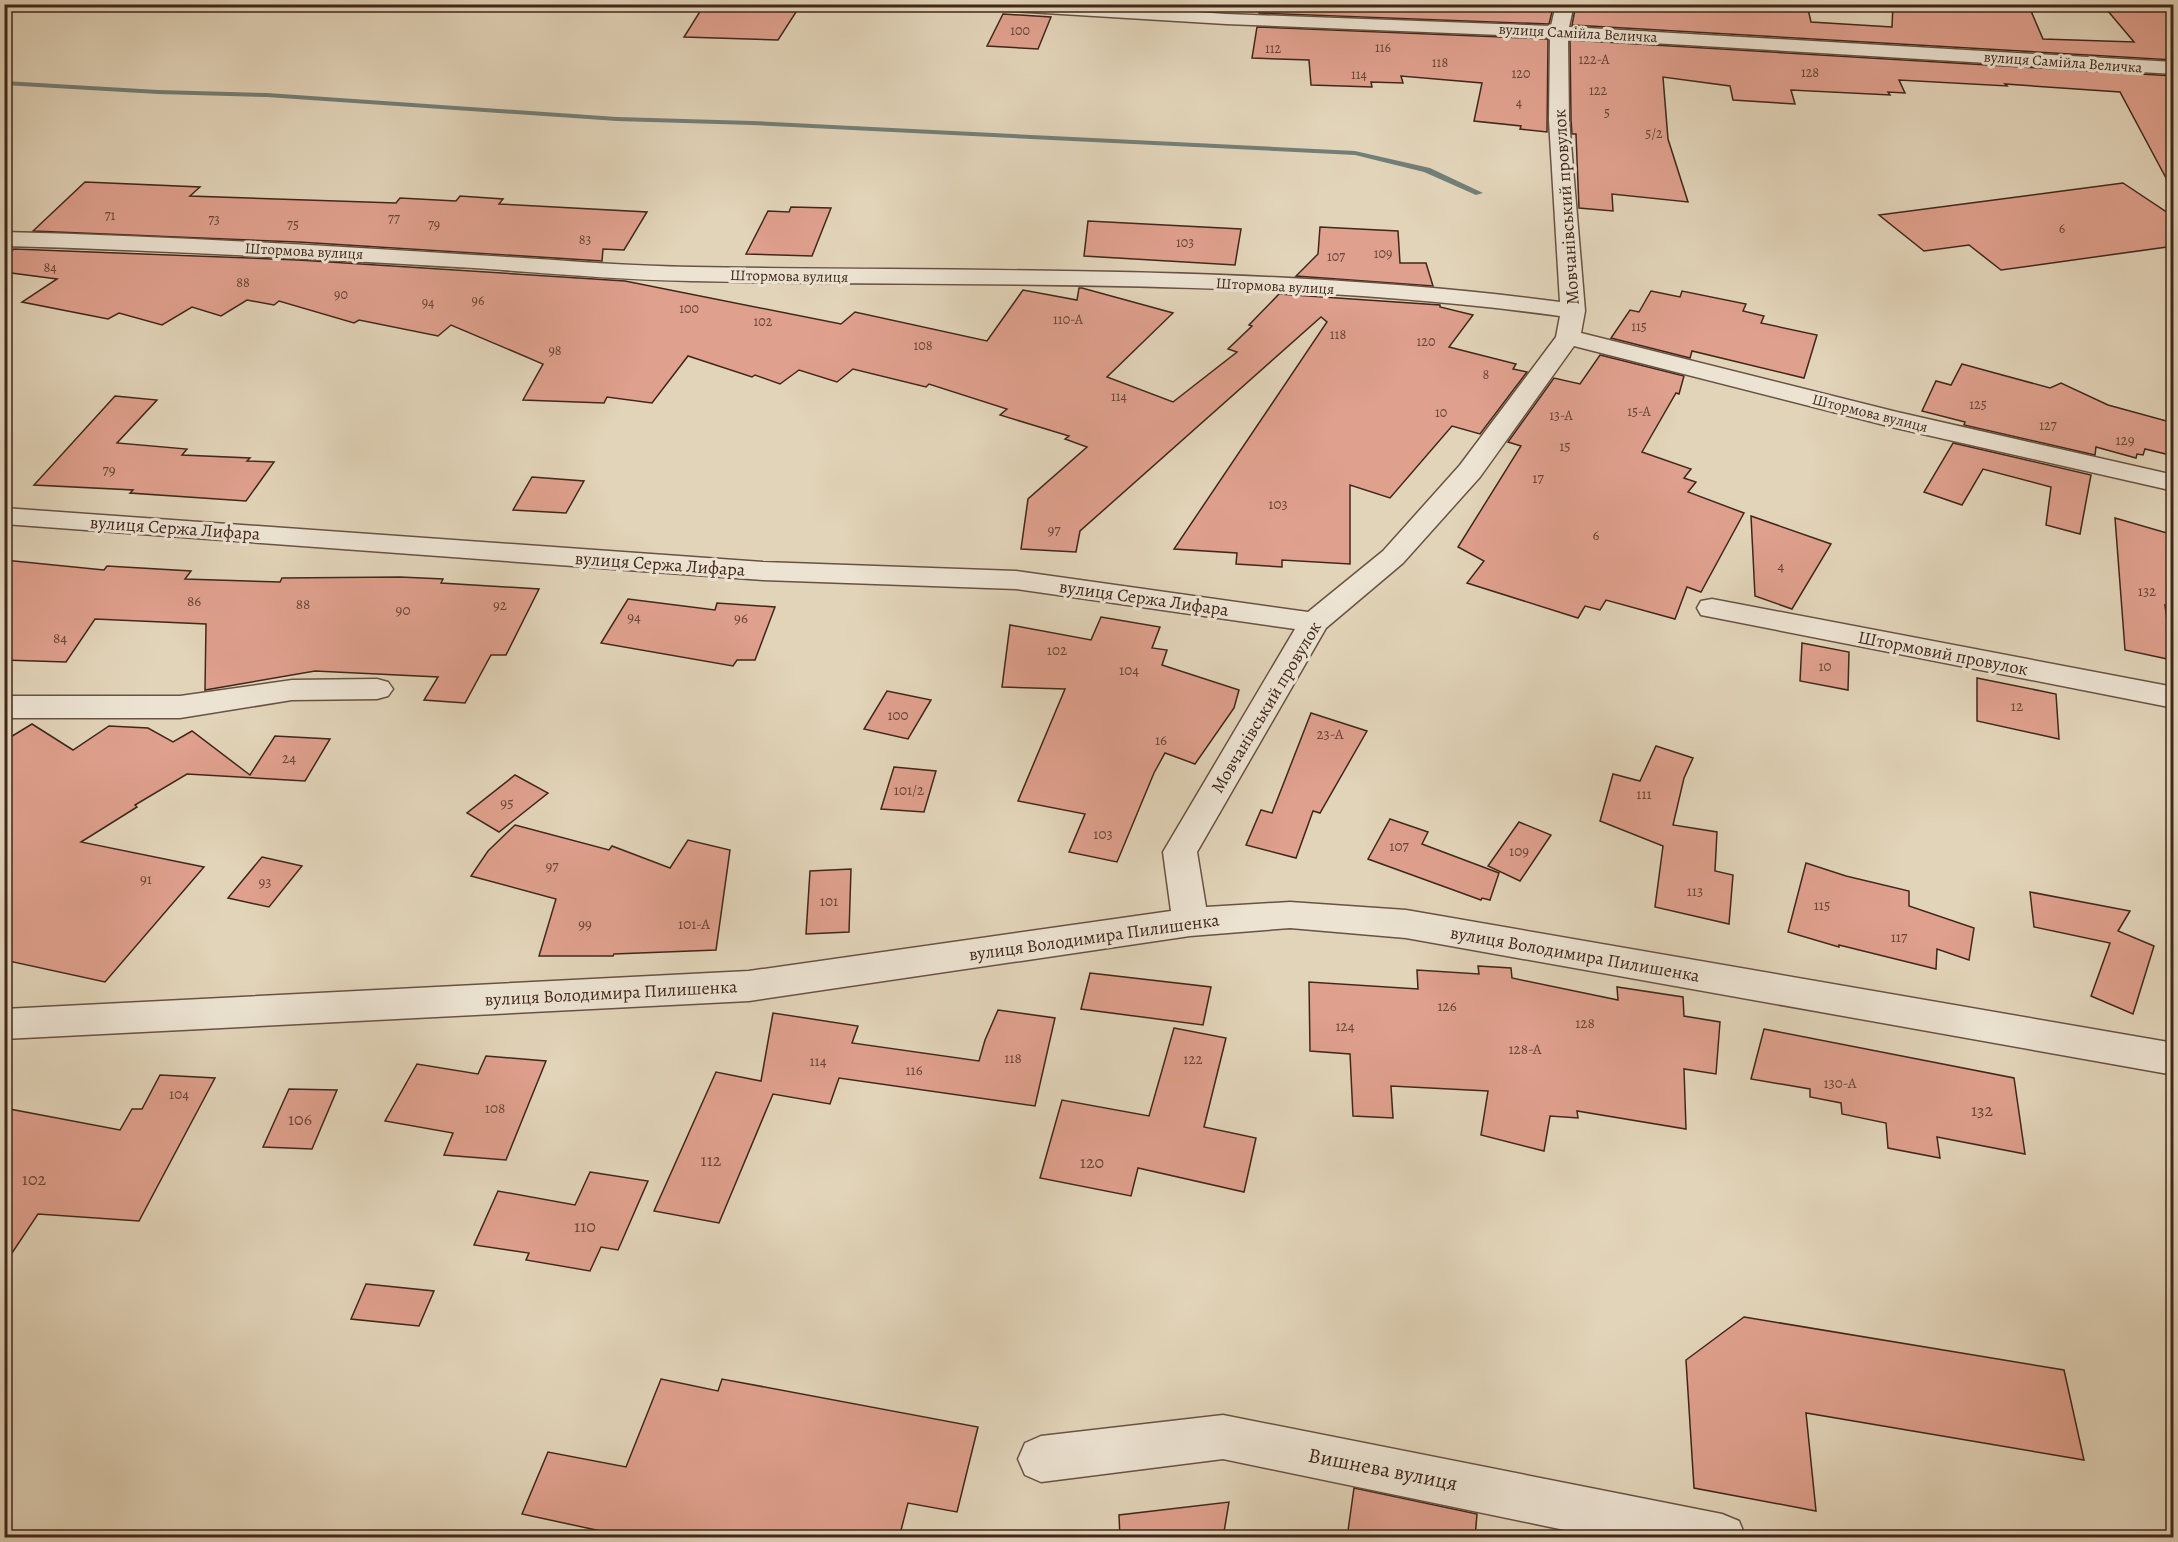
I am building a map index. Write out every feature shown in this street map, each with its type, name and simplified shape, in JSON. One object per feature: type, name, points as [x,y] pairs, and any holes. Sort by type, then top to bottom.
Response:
[{"type":"street","name":"вулиця Самійла Величка","points":[[981,4],[1226,19],[1560,32],[2174,68]]},
{"type":"street","name":"Мовчанівський провулок","points":[[1190,922],[1180,852],[1314,622],[1393,557],[1470,471],[1570,324],[1559,120],[1560,32],[1565,4]]},
{"type":"street","name":"Штормова вулиця","points":[[4,239],[159,243],[687,274],[1118,279],[1462,296],[1570,324],[1896,420],[2174,483]]},
{"type":"street","name":"вулиця Сержа Лифара","points":[[4,516],[763,571],[1016,580],[1314,622]]},
{"type":"street","name":"Штормовий провулок","points":[[1712,608],[2174,698]]},
{"type":"street","points":[[4,707],[180,707],[292,690],[376,689]]},
{"type":"street","name":"вулиця Володимира Пилишенка","points":[[4,1024],[749,986],[1190,922],[1290,915],[1406,924],[2174,1059]]},
{"type":"street","name":"Вишнева вулиця","points":[[1041,1459],[1223,1437],[1722,1538]]},
{"type":"building","points":[[1260,4],[1554,4],[1549,24],[1259,13]]},
{"type":"building","points":[[1576,4],[1638,4],[1718,9],[1716,4],[1797,4],[1798,9],[1808,9],[1811,22],[1892,27],[1893,4],[2028,4],[2043,39],[2134,42],[2102,4],[2174,4],[2174,60],[1572,25]]},
{"type":"building","points":[[704,5],[798,9],[778,40],[684,37]]},
{"type":"building","points":[[1003,14],[1051,17],[1038,49],[987,46]]},
{"type":"building","points":[[1257,27],[1548,39],[1547,132],[1520,129],[1521,126],[1474,121],[1482,83],[1401,76],[1403,83],[1371,82],[1372,87],[1311,85],[1309,60],[1252,58]]},
{"type":"building","points":[[1570,40],[2174,76],[2174,193],[2120,92],[1899,80],[1905,93],[1888,92],[1890,95],[1791,90],[1795,104],[1733,100],[1730,86],[1663,77],[1668,139],[1688,202],[1612,194],[1613,211],[1579,208],[1576,134],[1572,134],[1571,120]]},
{"type":"building","points":[[85,182],[200,187],[190,196],[396,203],[400,198],[456,201],[460,196],[503,199],[499,204],[647,212],[624,250],[603,249],[602,261],[298,242],[33,231]]},
{"type":"building","points":[[2123,183],[2174,217],[2174,246],[2001,270],[1969,245],[1924,251],[1879,215]]},
{"type":"building","points":[[791,207],[831,208],[812,256],[746,254],[768,211],[789,212]]},
{"type":"building","points":[[1088,221],[1241,229],[1235,265],[1084,256]]},
{"type":"building","points":[[1320,227],[1398,231],[1400,263],[1426,263],[1433,286],[1296,276],[1318,254]]},
{"type":"building","points":[[14,249],[298,260],[625,281],[841,324],[855,312],[987,341],[1023,290],[1077,300],[1079,288],[1082,288],[1173,313],[1107,377],[1173,402],[1237,352],[1228,349],[1252,326],[1249,325],[1279,294],[1440,305],[1440,307],[1473,315],[1449,347],[1516,364],[1513,369],[1527,372],[1480,434],[1452,426],[1390,498],[1350,485],[1350,564],[1282,560],[1282,567],[1236,564],[1237,553],[1174,549],[1327,322],[1321,317],[1080,531],[1076,552],[1021,549],[1028,499],[1087,447],[1065,439],[1069,436],[1000,415],[1007,409],[929,384],[926,387],[853,369],[837,382],[799,370],[780,384],[688,356],[652,403],[607,397],[604,403],[523,400],[543,364],[451,325],[438,336],[359,320],[354,323],[279,301],[274,305],[247,300],[221,316],[192,307],[162,325],[119,313],[108,319],[22,302],[57,279],[4,272],[4,257]]},
{"type":"building","points":[[1651,291],[1680,297],[1682,291],[1746,304],[1743,311],[1764,316],[1761,323],[1817,335],[1804,378],[1692,351],[1690,358],[1611,338],[1630,310],[1639,312]]},
{"type":"building","points":[[1600,355],[1684,376],[1679,394],[1676,393],[1642,452],[1691,469],[1684,478],[1696,482],[1688,492],[1744,513],[1701,592],[1687,587],[1675,619],[1606,600],[1600,610],[1585,606],[1578,618],[1467,583],[1484,561],[1458,547],[1521,446],[1508,442],[1554,378],[1580,384]]},
{"type":"building","points":[[1962,364],[2050,388],[2061,383],[2108,405],[2174,423],[2174,456],[2145,449],[2143,455],[2137,454],[2136,458],[2096,447],[2095,455],[1964,425],[1965,422],[1922,411],[1936,381],[1951,385]]},
{"type":"building","points":[[115,396],[157,400],[117,443],[187,449],[182,455],[250,458],[247,461],[274,462],[246,501],[130,493],[133,490],[34,485]]},
{"type":"building","points":[[1953,443],[2091,475],[2080,534],[2046,525],[2051,487],[1983,469],[1962,505],[1924,492]]},
{"type":"building","points":[[532,477],[584,481],[566,513],[513,510]]},
{"type":"building","points":[[1751,516],[1831,544],[1792,609],[1755,596]]},
{"type":"building","points":[[2115,518],[2174,535],[2174,607],[2165,605],[2172,660],[2125,650]]},
{"type":"building","points":[[4,560],[104,570],[107,566],[191,571],[185,579],[280,582],[282,578],[400,577],[443,579],[441,583],[539,589],[506,655],[491,655],[465,703],[424,700],[438,677],[315,671],[205,690],[206,624],[95,619],[66,662],[4,660]]},
{"type":"building","points":[[628,599],[715,610],[717,603],[775,607],[755,660],[737,660],[733,666],[601,643]]},
{"type":"building","points":[[1101,617],[1160,627],[1152,648],[1167,650],[1162,665],[1239,690],[1234,708],[1195,764],[1165,753],[1154,773],[1117,862],[1069,852],[1085,814],[1018,801],[1065,689],[1002,687],[1010,625],[1091,640]]},
{"type":"building","points":[[1802,643],[1849,652],[1848,690],[1800,681]]},
{"type":"building","points":[[1977,678],[2056,694],[2059,739],[1977,721]]},
{"type":"building","points":[[887,691],[931,700],[908,739],[864,729]]},
{"type":"building","points":[[1311,713],[1367,731],[1320,813],[1313,811],[1296,858],[1246,845],[1261,810],[1272,813]]},
{"type":"building","points":[[32,724],[73,750],[109,726],[148,728],[173,742],[192,731],[250,775],[275,736],[330,739],[305,781],[187,774],[135,805],[137,807],[81,842],[204,867],[105,982],[4,960],[4,741]]},
{"type":"building","points":[[1656,746],[1693,758],[1684,778],[1673,825],[1717,832],[1715,871],[1733,875],[1729,924],[1655,907],[1663,846],[1600,821],[1613,774],[1640,781]]},
{"type":"building","points":[[894,767],[936,771],[924,812],[881,809]]},
{"type":"building","points":[[515,775],[548,793],[499,832],[467,813]]},
{"type":"building","points":[[1390,819],[1428,832],[1422,844],[1499,873],[1490,900],[1482,898],[1481,900],[1368,859]]},
{"type":"building","points":[[1519,822],[1551,835],[1520,881],[1488,866]]},
{"type":"building","points":[[515,825],[609,850],[612,846],[670,868],[688,840],[730,850],[716,950],[614,954],[613,956],[539,956],[556,899],[471,876],[488,851]]},
{"type":"building","points":[[262,857],[302,866],[269,907],[228,898]]},
{"type":"building","points":[[1806,863],[1846,876],[1909,891],[1909,906],[1974,928],[1969,960],[1937,949],[1936,969],[1839,945],[1839,947],[1788,932]]},
{"type":"building","points":[[851,869],[849,932],[806,934],[810,871]]},
{"type":"building","points":[[2030,892],[2130,911],[2118,931],[2154,946],[2133,1014],[2091,996],[2110,943],[2034,927]]},
{"type":"building","points":[[1478,966],[1511,968],[1512,978],[1618,1000],[1617,987],[1683,997],[1684,1016],[1720,1022],[1716,1074],[1684,1069],[1686,1129],[1577,1111],[1578,1118],[1550,1116],[1544,1151],[1481,1135],[1488,1091],[1391,1086],[1393,1118],[1353,1116],[1350,1054],[1310,1051],[1309,982],[1418,989],[1417,970],[1479,974]]},
{"type":"building","points":[[1090,973],[1211,987],[1203,1025],[1081,1009]]},
{"type":"building","points":[[998,1010],[1055,1018],[1035,1106],[839,1078],[830,1104],[773,1094],[719,1223],[654,1211],[716,1072],[761,1081],[773,1013],[858,1026],[852,1043],[979,1061]]},
{"type":"building","points":[[1174,1028],[1226,1038],[1204,1127],[1256,1138],[1244,1192],[1138,1168],[1131,1196],[1040,1178],[1062,1100],[1149,1116]]},
{"type":"building","points":[[1764,1029],[2014,1078],[2025,1154],[1937,1137],[1940,1158],[1888,1148],[1886,1123],[1842,1114],[1841,1103],[1810,1097],[1810,1089],[1751,1079]]},
{"type":"building","points":[[486,1056],[546,1061],[506,1160],[444,1155],[453,1133],[385,1121],[417,1064],[478,1074]]},
{"type":"building","points":[[160,1075],[215,1078],[139,1221],[38,1214],[4,1265],[4,1108],[120,1130],[132,1109],[142,1109]]},
{"type":"building","points":[[289,1089],[337,1090],[312,1149],[263,1147]]},
{"type":"building","points":[[590,1172],[648,1181],[618,1250],[601,1247],[590,1271],[526,1260],[529,1253],[474,1245],[498,1191],[575,1205]]},
{"type":"building","points":[[366,1284],[434,1291],[419,1326],[351,1319]]},
{"type":"building","points":[[1744,1317],[2064,1370],[2084,1460],[1806,1413],[1816,1511],[1694,1488],[1686,1360]]},
{"type":"building","points":[[661,1379],[718,1391],[722,1379],[978,1427],[957,1512],[908,1503],[899,1538],[598,1538],[601,1531],[522,1514],[548,1452],[626,1467]]},
{"type":"building","points":[[1354,1488],[1477,1514],[1475,1538],[1347,1538]]},
{"type":"building","points":[[1229,1502],[1223,1538],[1120,1538],[1119,1515]]},
{"type":"waterway","points":[[4,83],[158,92],[267,95],[617,119],[752,123],[1355,153],[1427,170],[1479,193]]}]
